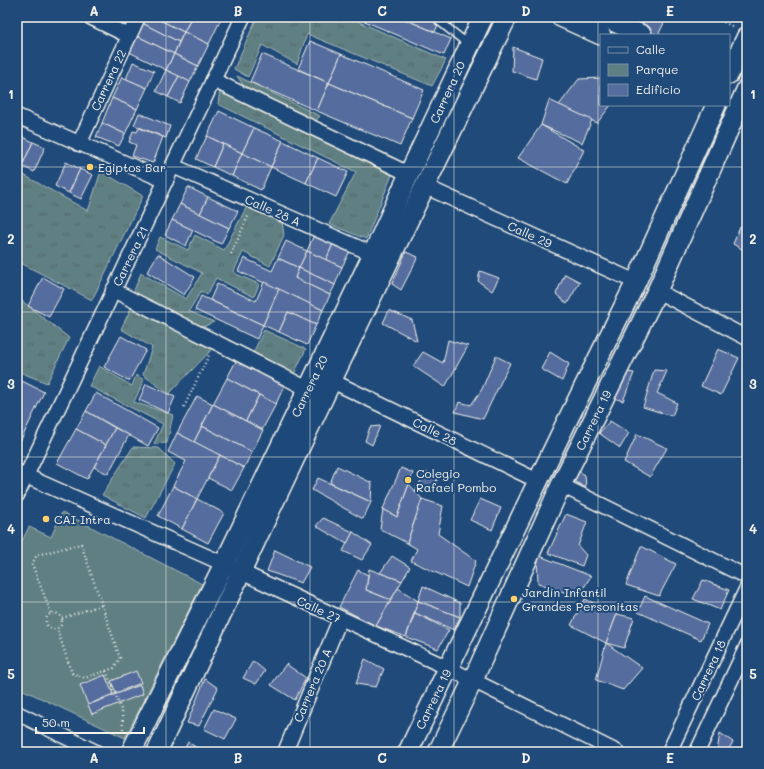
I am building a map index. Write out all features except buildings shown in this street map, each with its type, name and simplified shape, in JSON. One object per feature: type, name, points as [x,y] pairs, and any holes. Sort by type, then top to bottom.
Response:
[{"type":"main road","name":"Carrera 20","points":[[131,752],[224,564],[373,254],[483,17]]},
{"type":"main road","name":"Carrera 20","points":[[157,752],[240,572],[424,186],[507,17]]},
{"type":"main road","points":[[561,17],[600,35]]},
{"type":"main road","points":[[604,17],[640,34]]},
{"type":"main road","points":[[730,72],[744,33]]},
{"type":"main road","points":[[730,76],[742,94]]},
{"type":"main road","name":"Carrera 19","points":[[438,752],[473,680],[561,485],[657,291],[742,94]]},
{"type":"main road","name":"Carrera 19","points":[[408,752],[538,481],[636,282],[716,106]]},
{"type":"street","points":[[90,17],[129,36]]},
{"type":"street","name":"Carrera 22","points":[[79,144],[138,17]]},
{"type":"street","name":"Carrera 21","points":[[17,495],[21,474],[166,181],[243,17]]},
{"type":"street","points":[[213,80],[409,174]]},
{"type":"street","points":[[17,116],[166,181]]},
{"type":"street","name":"Calle 28 A","points":[[173,166],[373,254]]},
{"type":"street","name":"Calle 29","points":[[424,186],[636,282]]},
{"type":"street","points":[[113,290],[308,389]]},
{"type":"street","points":[[657,291],[747,338]]},
{"type":"street","name":"Calle 28","points":[[332,381],[538,481]]},
{"type":"street","name":"Calle 27","points":[[21,474],[224,564],[448,668],[617,752]]},
{"type":"street","points":[[561,485],[747,577]]},
{"type":"street","name":"Carrera 18","points":[[669,752],[747,588]]},
{"type":"street","name":"Carrera 20 A","points":[[285,752],[340,619]]},
{"type":"street","name":"Carrera 18","points":[[697,752],[747,646]]},
{"type":"street","points":[[17,713],[96,752]]},
{"type":"lane","points":[[453,17],[449,20],[439,21],[469,45]]},
{"type":"path","points":[[713,17],[744,33]]},
{"type":"path","points":[[231,254],[255,202]]},
{"type":"path","points":[[184,407],[216,343]]},
{"type":"path","points":[[51,612],[32,564],[37,555],[81,544],[120,658],[114,668],[85,678],[72,673],[57,629]]},
{"type":"path","points":[[62,618],[102,605]]},
{"type":"path","points":[[51,612],[57,613],[62,618],[62,624],[57,629]]},
{"type":"path","points":[[51,612],[46,618],[45,623],[49,628],[57,629]]},
{"type":"path","points":[[106,671],[122,712],[123,732]]},
{"type":"green space","points":[[257,17],[356,17],[355,20],[446,60],[432,86],[307,34],[297,64],[262,45],[248,77],[234,69]]},
{"type":"green space","points":[[237,76],[320,116],[313,124],[247,91]]},
{"type":"green space","points":[[220,89],[392,175],[366,239],[329,224],[356,172],[218,104]]},
{"type":"green space","points":[[101,171],[143,196],[92,300],[17,261],[17,228],[20,220],[17,217],[17,181],[22,174],[88,211]]},
{"type":"green space","points":[[248,204],[282,221],[284,235],[270,266],[243,252],[234,271],[236,274],[259,284],[254,297],[216,278],[207,295],[201,291],[189,311],[214,322],[196,330],[131,298],[141,273],[186,299],[202,273],[155,249],[160,237],[188,250],[195,235],[224,250]]},
{"type":"green space","points":[[17,297],[69,338],[47,383],[17,371]]},
{"type":"green space","points":[[134,302],[213,348],[169,394],[143,375],[152,347],[121,329]]},
{"type":"green space","points":[[264,330],[306,349],[294,374],[252,355]]},
{"type":"green space","points":[[99,366],[132,386],[136,375],[144,380],[134,402],[173,415],[167,443],[154,444],[163,424],[89,386]]},
{"type":"green space","points":[[133,447],[159,448],[175,464],[146,518],[102,495]]},
{"type":"green space","points":[[62,512],[202,584],[125,738],[17,687],[17,551],[29,527],[51,537]]},
{"type":"place","name":"Egiptos Bar","points":[[90,167]]},
{"type":"place","name":"Colegio Rafael Pombo","points":[[408,480]]},
{"type":"place","name":"CAI Intra","points":[[46,519]]},
{"type":"place","name":"Jardín Infantil Grandes Personitas","points":[[514,599]]}]
